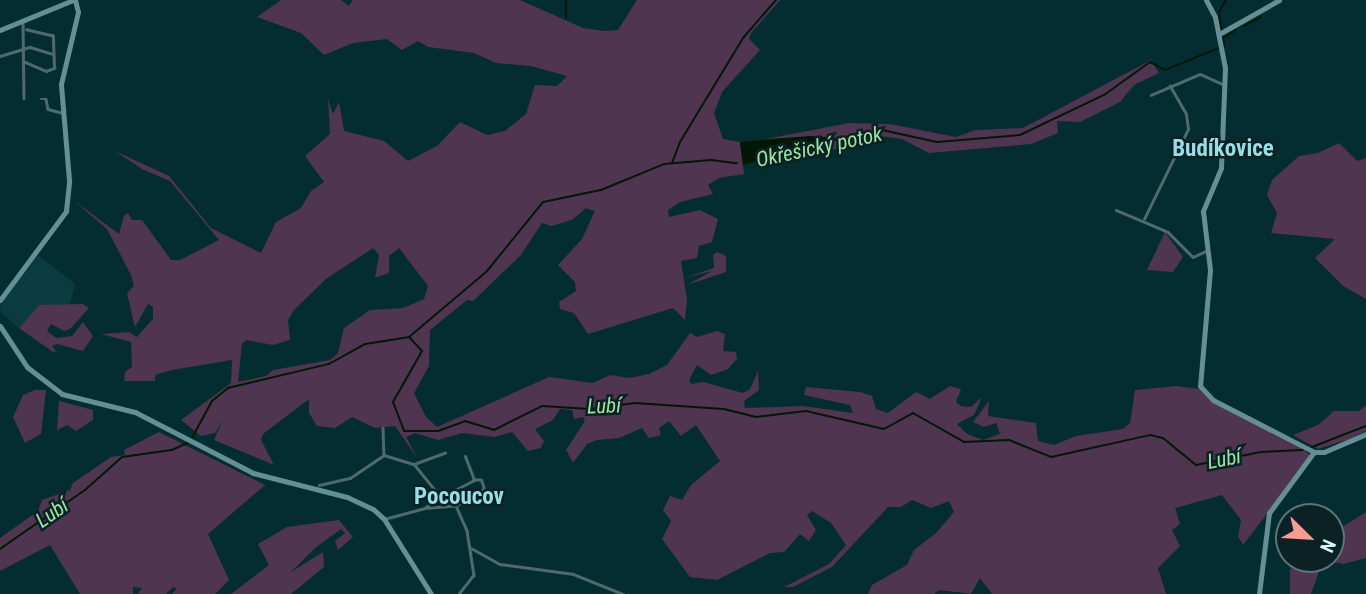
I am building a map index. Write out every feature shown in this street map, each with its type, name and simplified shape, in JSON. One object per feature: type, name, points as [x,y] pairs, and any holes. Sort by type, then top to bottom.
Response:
[{"type":"street","points":[[0,30],[74,0],[78,12],[61,84],[69,180],[66,211],[0,300]]},
{"type":"street","points":[[1206,0],[1221,33],[1225,85],[1221,168],[1203,211],[1210,270],[1204,309],[1203,392],[1312,451],[1324,452],[1366,434]]},
{"type":"street","points":[[1221,33],[1279,0]]},
{"type":"street","points":[[23,20],[27,30],[24,98]]},
{"type":"street","points":[[25,62],[52,71],[53,36],[27,30]]},
{"type":"street","points":[[0,56],[25,47],[54,54]]},
{"type":"street","points":[[1151,95],[1200,74],[1225,85]]},
{"type":"street","points":[[1144,219],[1188,129],[1188,120],[1170,86]]},
{"type":"street","points":[[41,99],[46,99],[48,109],[63,113]]},
{"type":"street","points":[[1116,210],[1144,219],[1168,232],[1194,257],[1206,251]]},
{"type":"street","points":[[0,326],[27,367],[53,389],[135,412],[263,477],[352,499],[384,519],[431,594]]},
{"type":"street","points":[[383,428],[384,455]]},
{"type":"street","points":[[1259,594],[1269,513],[1312,451]]},
{"type":"street","points":[[414,464],[445,453]]},
{"type":"street","points":[[384,455],[414,464],[443,495],[457,505],[471,548],[474,575],[459,594]]},
{"type":"street","points":[[319,485],[350,478],[384,455]]},
{"type":"street","points":[[465,457],[474,480]]},
{"type":"street","points":[[384,519],[425,508],[457,505],[484,489],[481,480],[474,480],[443,495],[425,508]]},
{"type":"street","points":[[471,548],[500,564],[583,577],[623,594]]},
{"type":"shaded area","points":[[281,0],[341,0],[349,6],[353,0],[520,0],[583,28],[605,31],[618,30],[637,0],[780,0],[751,33],[749,39],[760,50],[722,92],[714,113],[723,139],[740,142],[744,174],[719,178],[708,185],[713,194],[680,202],[668,210],[669,217],[700,210],[718,219],[712,242],[699,246],[697,258],[681,261],[687,300],[685,320],[673,308],[588,334],[574,313],[560,309],[559,302],[576,291],[575,282],[558,265],[582,239],[595,211],[586,208],[572,220],[551,226],[542,223],[521,255],[473,301],[467,300],[430,330],[429,366],[414,393],[426,417],[437,427],[549,377],[593,383],[610,375],[629,378],[649,374],[667,365],[690,333],[697,337],[717,331],[725,334],[723,351],[736,352],[737,359],[728,369],[711,375],[697,365],[689,380],[691,384],[703,382],[743,393],[750,389],[758,371],[759,390],[744,401],[745,408],[803,406],[853,413],[850,405],[804,395],[806,387],[860,392],[872,396],[876,409],[888,413],[916,392],[930,399],[950,386],[961,389],[956,402],[961,406],[971,407],[982,397],[974,415],[957,424],[967,434],[983,440],[1000,434],[996,423],[984,427],[973,422],[989,401],[988,416],[1036,423],[1038,441],[1054,445],[1076,436],[1123,429],[1130,423],[1135,390],[1176,386],[1199,389],[1214,403],[1297,444],[1310,455],[1308,460],[1243,545],[1238,536],[1241,520],[1222,495],[1175,508],[1180,524],[1172,530],[1180,546],[1158,568],[1166,594],[992,594],[980,578],[971,594],[939,590],[934,594],[868,594],[872,585],[907,565],[914,550],[936,533],[954,512],[949,501],[931,508],[912,500],[901,507],[888,507],[832,567],[793,587],[784,587],[829,564],[846,545],[831,523],[812,511],[807,515],[816,530],[809,541],[800,534],[784,552],[770,553],[717,580],[690,577],[662,539],[671,521],[663,510],[670,496],[682,500],[691,485],[720,461],[696,425],[681,436],[669,421],[659,428],[661,435],[649,438],[642,428],[619,438],[597,440],[587,444],[573,463],[566,450],[585,421],[583,417],[574,419],[572,410],[560,409],[553,420],[535,429],[544,441],[541,448],[528,451],[512,432],[495,437],[462,433],[438,440],[415,433],[406,437],[418,459],[395,426],[375,428],[352,417],[335,428],[317,426],[309,413],[309,399],[263,434],[261,440],[274,465],[214,440],[223,419],[215,433],[201,436],[181,420],[231,383],[232,360],[172,370],[155,375],[155,381],[124,381],[125,372],[132,367],[131,342],[101,334],[129,332],[137,337],[153,319],[153,307],[148,304],[135,327],[127,293],[134,286],[131,275],[107,229],[73,200],[119,234],[124,216],[128,213],[132,220],[142,220],[171,260],[180,260],[219,240],[170,181],[142,169],[115,151],[169,176],[211,228],[261,253],[276,222],[301,208],[311,191],[324,182],[305,156],[330,134],[328,99],[333,114],[339,102],[344,131],[384,141],[408,161],[437,146],[460,122],[487,135],[505,131],[526,114],[535,85],[557,86],[567,76],[531,66],[496,63],[474,53],[428,47],[418,41],[402,50],[387,39],[353,43],[324,55],[301,33],[257,17]],"holes":[[[373,248],[379,255],[375,278],[389,273],[389,256],[399,248],[428,286],[424,299],[403,308],[370,310],[344,328],[338,353],[330,360],[273,370],[266,376],[238,382],[242,344],[246,340],[273,345],[290,340],[288,320],[294,310],[326,279]]]},
{"type":"shaded area","points":[[1151,60],[1159,73],[1134,85],[1120,102],[1080,122],[1057,121],[1058,133],[1031,144],[929,153],[902,139],[880,136],[811,156],[803,153],[824,145],[822,136],[766,139],[849,123],[890,124],[956,137],[976,130],[1023,128]]},
{"type":"shaded area","points":[[826,137],[828,141],[743,165],[740,142]]},
{"type":"shaded area","points":[[1339,143],[1357,161],[1366,158],[1366,299],[1343,286],[1315,258],[1335,239],[1271,233],[1277,213],[1267,195],[1272,180],[1299,156],[1318,153]]},
{"type":"shaded area","points":[[1165,232],[1183,257],[1173,272],[1147,270]]},
{"type":"shaded area","points":[[717,252],[726,256],[726,272],[687,285],[712,271],[684,278],[714,268],[713,255]]},
{"type":"shaded area","points":[[38,255],[75,284],[70,305],[39,305],[19,328],[1,313],[0,305]]},
{"type":"shaded area","points":[[83,304],[89,308],[70,329],[64,331],[51,324],[47,331],[56,338],[72,336],[83,322],[93,336],[83,351],[57,344],[52,346],[56,351],[53,352],[19,328],[39,305]]},
{"type":"shaded area","points":[[35,390],[46,390],[41,434],[25,443],[13,417],[23,395]]},
{"type":"shaded area","points":[[59,401],[93,410],[93,420],[76,431],[67,425],[57,430]]},
{"type":"shaded area","points":[[1366,405],[1366,431],[1350,439],[1318,449],[1293,435],[1318,425],[1334,411],[1359,411]]},
{"type":"shaded area","points":[[159,432],[265,485],[208,534],[229,580],[215,594],[172,594],[177,588],[173,587],[166,594],[138,594],[142,588],[133,587],[133,594],[80,594],[50,545],[0,571],[0,538],[38,511],[42,500],[70,490],[73,483],[111,457],[125,455],[124,450]]},
{"type":"shaded area","points":[[1366,512],[1366,558],[1345,563],[1345,525]]},
{"type":"shaded area","points":[[339,520],[353,537],[338,550],[335,541],[345,533],[341,529],[315,548],[291,572],[323,552],[324,567],[291,594],[231,594],[269,565],[258,544],[287,527]]},
{"type":"shaded area","points":[[1290,573],[1318,573],[1311,594],[1290,594]]},
{"type":"waterway","points":[[566,0],[566,18]]},
{"type":"waterway","points":[[672,163],[680,142],[743,38],[776,0]]},
{"type":"waterway","points":[[1219,12],[1226,0]]},
{"type":"waterway","points":[[1219,15],[1223,38]]},
{"type":"waterway","name":"Okřešický potok","points":[[1244,26],[1261,17]]},
{"type":"waterway","name":"Okřešický potok","points":[[1224,46],[1223,38],[1236,30]]},
{"type":"waterway","name":"Okřešický potok","points":[[829,141],[882,130],[937,142],[1020,135],[1104,95],[1150,62],[1165,70],[1219,48]]},
{"type":"waterway","name":"Okřešický potok","points":[[409,337],[487,271],[543,202],[601,190],[664,164],[711,160],[737,163]]},
{"type":"waterway","name":"Lubí","points":[[192,438],[212,401],[228,388],[329,364],[365,344],[409,337],[422,351],[393,402],[404,431],[438,431],[465,421],[494,430],[542,406],[590,409],[635,403],[724,409],[756,417],[806,411],[884,429],[913,413],[964,442],[1009,440],[1051,457],[1150,435],[1163,438],[1196,465],[1261,452],[1303,450]]},
{"type":"waterway","name":"Lubí","points":[[1312,447],[1366,426]]},
{"type":"waterway","name":"Lubí","points":[[0,549],[85,490],[122,457],[172,450],[189,442]]},
{"type":"district","name":"Budíkovice","points":[[1223,149]]},
{"type":"district","name":"Pocoucov","points":[[459,497]]}]
